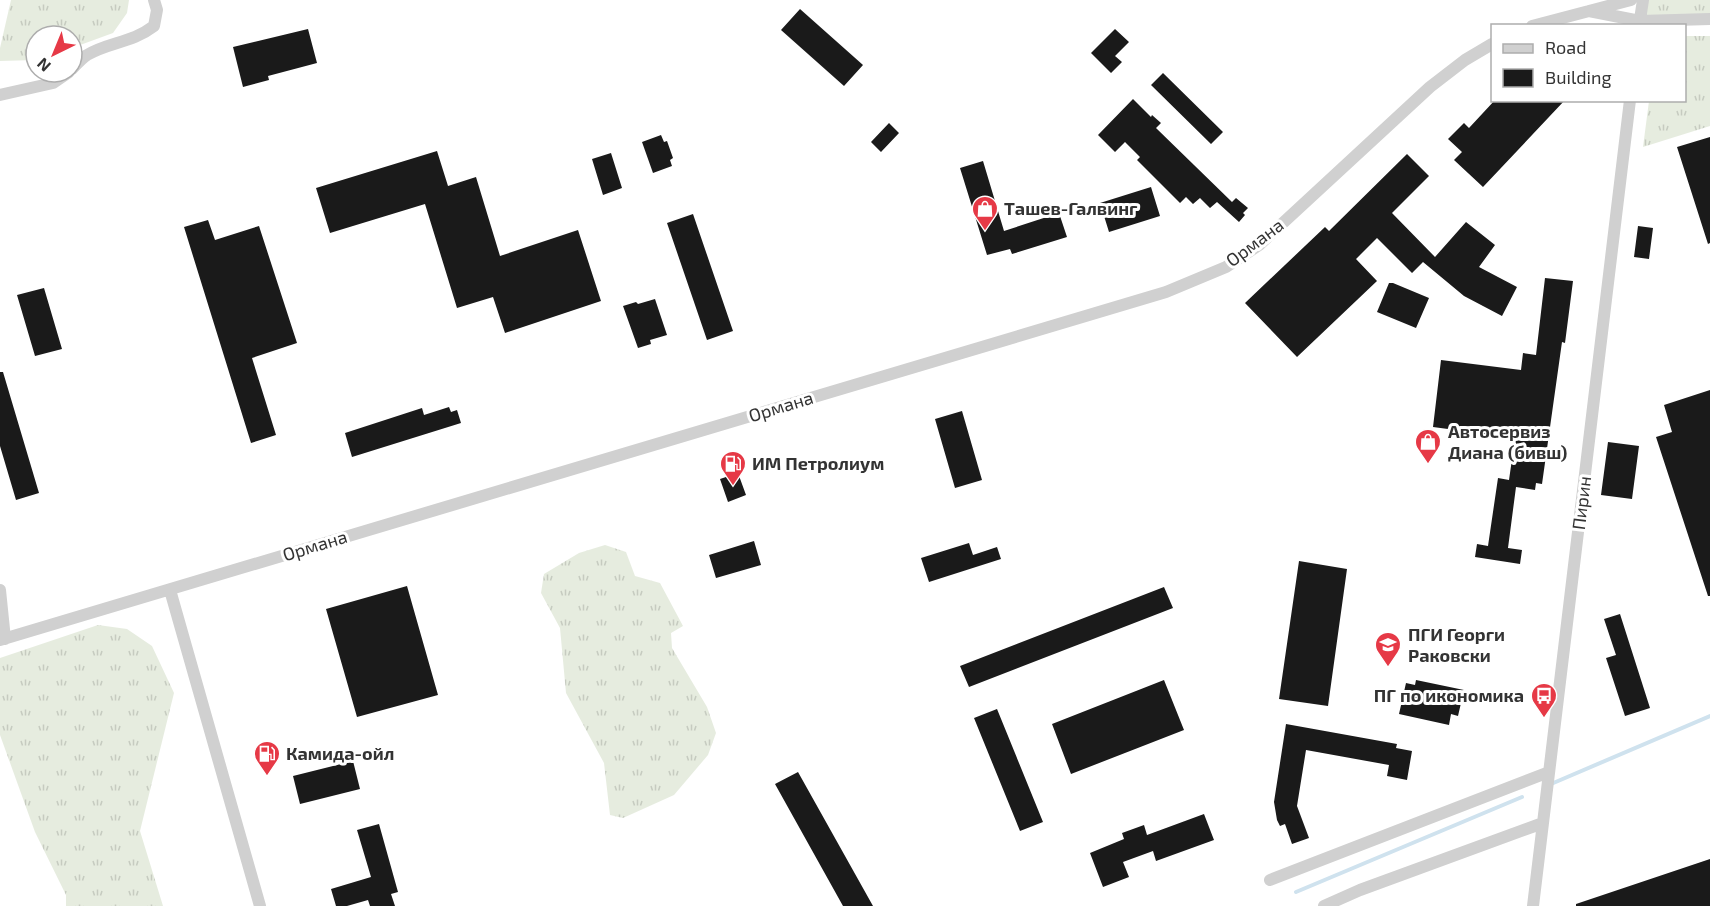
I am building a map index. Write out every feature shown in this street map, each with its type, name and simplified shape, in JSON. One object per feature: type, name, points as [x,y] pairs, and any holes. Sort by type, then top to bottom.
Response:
[{"type":"street","points":[[84,57],[142,35],[154,26],[157,10],[154,0]]},
{"type":"street","points":[[1539,24],[1631,0]]},
{"type":"street","points":[[1640,23],[1643,0]]},
{"type":"street","points":[[1589,11],[1640,23],[1710,19]]},
{"type":"street","name":"Ормана","points":[[2,640],[1044,329],[1166,292],[1202,278],[1234,262],[1259,244],[1430,87],[1491,45]]},
{"type":"street","points":[[0,95],[49,84]]},
{"type":"street","name":"Пирин","points":[[1533,906],[1630,102]]},
{"type":"street","points":[[0,590],[2,640]]},
{"type":"street","points":[[170,590],[260,906]]},
{"type":"street","points":[[1270,880],[1550,772]]},
{"type":"street","points":[[1324,906],[1360,890],[1543,823]]},
{"type":"green space","points":[[11,0],[129,0],[127,13],[113,33],[84,44],[84,24],[24,24],[24,60],[0,61],[0,48]]},
{"type":"green space","points":[[1643,0],[1710,0],[1710,19],[1640,21]]},
{"type":"green space","points":[[1686,36],[1710,36],[1710,126],[1643,147],[1649,102],[1686,102]]},
{"type":"green space","points":[[605,545],[626,552],[635,576],[660,583],[683,626],[671,633],[672,648],[707,707],[716,733],[708,755],[674,795],[623,818],[610,815],[604,763],[566,693],[560,628],[541,593],[544,574],[579,553]]},
{"type":"green space","points":[[98,625],[127,629],[152,646],[174,693],[140,831],[163,906],[66,906],[66,895],[35,832],[0,735],[0,658]]},
{"type":"building","points":[[800,9],[863,65],[844,86],[781,30]]},
{"type":"building","points":[[308,29],[317,63],[268,76],[269,80],[243,87],[233,47]]},
{"type":"building","points":[[1115,29],[1129,42],[1115,56],[1122,62],[1111,73],[1091,53]]},
{"type":"building","points":[[1163,73],[1223,132],[1211,144],[1151,85]]},
{"type":"building","points":[[1133,99],[1151,117],[1152,115],[1161,123],[1156,128],[1232,202],[1236,198],[1248,208],[1239,222],[1217,202],[1210,208],[1200,198],[1193,204],[1186,197],[1180,203],[1137,160],[1140,157],[1125,142],[1115,152],[1098,135]]},
{"type":"building","points":[[1493,102],[1563,102],[1483,187],[1454,160],[1462,152],[1448,139],[1464,123],[1469,128]]},
{"type":"building","points":[[889,123],[899,133],[881,152],[871,142]]},
{"type":"building","points":[[661,135],[664,142],[667,141],[673,158],[670,160],[672,166],[653,173],[642,142]]},
{"type":"building","points":[[1710,137],[1710,243],[1708,244],[1677,147]]},
{"type":"building","points":[[437,151],[448,186],[476,177],[500,256],[578,230],[601,301],[505,333],[493,297],[457,308],[425,204],[330,233],[316,188]]},
{"type":"building","points":[[611,153],[622,188],[603,195],[592,159]]},
{"type":"building","points":[[1407,154],[1429,176],[1392,213],[1435,257],[1466,222],[1495,245],[1479,267],[1517,287],[1502,316],[1464,296],[1423,262],[1412,273],[1377,238],[1356,259],[1377,281],[1297,357],[1245,303],[1325,227],[1329,231]]},
{"type":"building","points":[[983,161],[1004,231],[1059,213],[1067,237],[1012,254],[1010,249],[987,255],[960,168]]},
{"type":"building","points":[[1151,187],[1160,216],[1109,232],[1100,203]]},
{"type":"building","points":[[693,214],[733,331],[707,340],[667,223]]},
{"type":"building","points":[[208,220],[215,240],[259,226],[297,343],[252,358],[276,435],[251,443],[184,227]]},
{"type":"building","points":[[1638,226],[1653,228],[1649,259],[1634,257]]},
{"type":"building","points":[[1545,278],[1573,281],[1542,484],[1536,483],[1535,490],[1516,487],[1508,548],[1522,550],[1520,564],[1475,557],[1477,544],[1488,546],[1498,478],[1509,480],[1515,438],[1433,427],[1441,360],[1521,370],[1523,353],[1536,355]]},
{"type":"building","points":[[1389,283],[1429,298],[1416,328],[1377,312]]},
{"type":"building","points":[[44,288],[62,349],[35,356],[17,295]]},
{"type":"building","points":[[655,299],[667,335],[650,340],[651,344],[638,348],[623,306]]},
{"type":"building","points":[[0,372],[3,372],[39,493],[16,500],[0,446]]},
{"type":"building","points":[[1710,390],[1710,596],[1708,596],[1656,437],[1672,432],[1664,405]]},
{"type":"building","points":[[449,407],[451,412],[457,410],[461,423],[352,457],[345,433],[422,408],[424,415]]},
{"type":"building","points":[[962,411],[982,480],[955,488],[935,419]]},
{"type":"building","points":[[1608,442],[1639,446],[1632,499],[1601,495]]},
{"type":"building","points":[[738,473],[746,495],[728,502],[720,479]]},
{"type":"building","points":[[754,541],[761,565],[716,578],[709,555]]},
{"type":"building","points":[[969,543],[973,555],[997,547],[1001,559],[929,582],[921,558]]},
{"type":"building","points":[[1299,561],[1347,569],[1328,706],[1279,699]]},
{"type":"building","points":[[407,586],[438,695],[357,717],[326,609]]},
{"type":"building","points":[[1164,587],[1173,608],[969,687],[960,666]]},
{"type":"building","points":[[1620,614],[1650,708],[1625,716],[1606,658],[1616,655],[1604,619]]},
{"type":"building","points":[[1164,680],[1184,730],[1071,774],[1052,724]]},
{"type":"building","points":[[1416,680],[1464,690],[1458,716],[1451,714],[1449,725],[1399,714],[1406,683],[1415,685]]},
{"type":"building","points":[[997,709],[1043,822],[1020,831],[974,718]]},
{"type":"building","points":[[1286,724],[1397,744],[1396,748],[1412,751],[1407,780],[1387,776],[1389,765],[1306,750],[1297,806],[1309,838],[1292,844],[1285,824],[1280,826],[1277,820],[1274,802]]},
{"type":"building","points":[[353,761],[360,789],[300,804],[293,776]]},
{"type":"building","points":[[798,772],[873,906],[843,906],[775,784]]},
{"type":"building","points":[[1204,814],[1214,840],[1156,861],[1153,851],[1123,862],[1129,877],[1103,887],[1090,853],[1124,839],[1122,833],[1144,825],[1147,835]]},
{"type":"building","points":[[379,824],[398,892],[391,894],[395,906],[370,906],[368,900],[347,906],[336,906],[331,889],[371,877],[357,830]]},
{"type":"building","points":[[1710,859],[1710,906],[1576,906],[1576,904]]},
{"type":"waterway","points":[[1551,784],[1710,716]]},
{"type":"waterway","points":[[1296,892],[1522,797]]},
{"type":"place","name":"Ташев-Галвинг","points":[[985,232]]},
{"type":"place","name":"Автосервиз Диана (бивш)","points":[[1428,465]]},
{"type":"place","name":"ИМ Петролиум","points":[[733,487]]},
{"type":"place","name":"ПГИ Георги Раковски","points":[[1388,668]]},
{"type":"place","name":"ПГ по икономика","points":[[1544,719]]},
{"type":"place","name":"Камида-ойл","points":[[267,777]]}]
